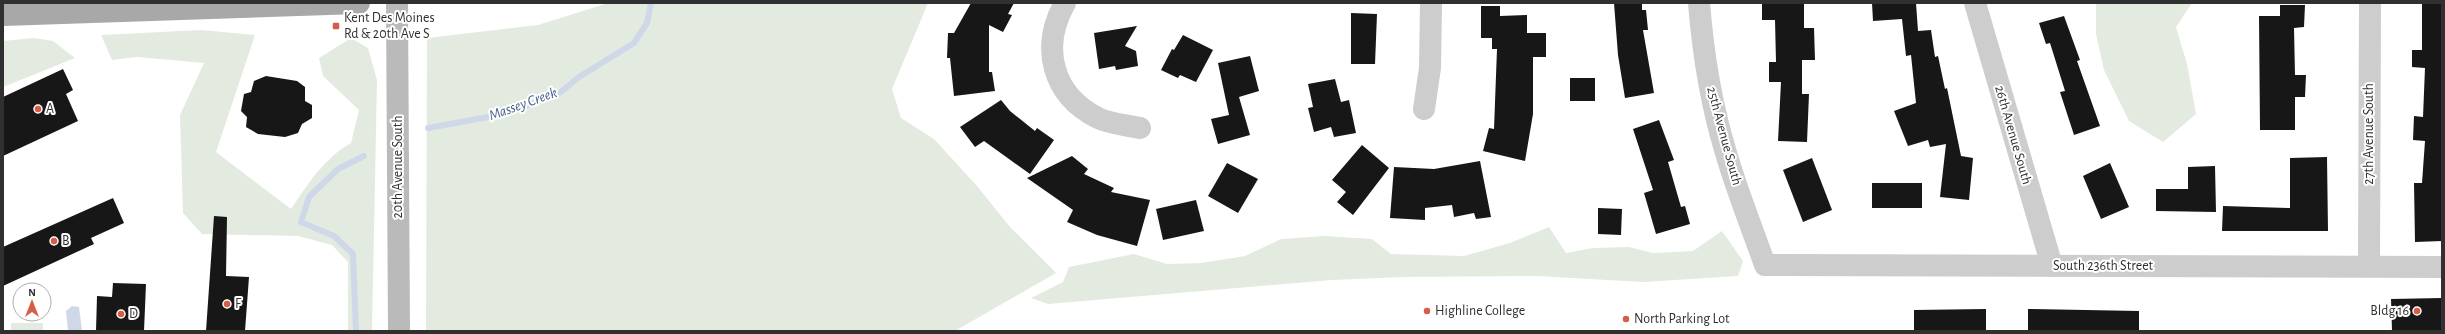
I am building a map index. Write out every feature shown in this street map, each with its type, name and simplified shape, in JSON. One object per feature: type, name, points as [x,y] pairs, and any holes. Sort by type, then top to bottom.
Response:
[{"type":"main road","points":[[3,15],[359,3]]},
{"type":"street","name":"20th Avenue South","points":[[397,3],[399,331]]},
{"type":"street","points":[[1065,3],[1052,44],[1054,69],[1062,88],[1075,104],[1099,118],[1140,128]]},
{"type":"street","points":[[1424,109],[1430,68],[1431,3]]},
{"type":"street","name":"25th Avenue South","points":[[1699,3],[1701,33],[1711,92],[1726,152],[1765,265]]},
{"type":"street","name":"26th Avenue South","points":[[1975,3],[2052,266]]},
{"type":"street","name":"27th Avenue South","points":[[2369,266],[2370,3]]},
{"type":"street","name":"South 236th Street","points":[[1765,265],[2442,267]]},
{"type":"shaded area","points":[[608,3],[928,3],[892,89],[901,118],[934,139],[977,186],[1010,227],[1056,273],[955,331],[426,331],[427,38],[538,25]]},
{"type":"shaded area","points":[[2096,3],[2192,3],[2176,27],[2187,64],[2196,114],[2163,142],[2129,121],[2104,70],[2096,34]]},
{"type":"shaded area","points":[[201,30],[255,35],[216,152],[291,209],[317,172],[341,149],[351,143],[359,110],[323,76],[319,58],[351,38],[368,48],[377,80],[372,331],[348,331],[348,262],[332,245],[298,236],[202,234],[183,213],[180,115],[204,63],[137,57],[112,60],[101,35]]},
{"type":"shaded area","points":[[34,38],[53,41],[75,58],[3,87],[3,41]]},
{"type":"shaded area","points":[[1549,227],[1566,253],[1593,248],[1629,247],[1653,253],[1693,251],[1722,231],[1743,261],[1738,276],[1643,282],[1537,276],[1404,277],[1332,280],[1048,304],[1031,298],[1063,282],[1069,267],[1134,254],[1167,264],[1201,263],[1245,256],[1281,239],[1325,236],[1372,239],[1391,254],[1464,256],[1510,243]]},
{"type":"shaded area","points":[[11,323],[43,323],[43,331],[11,331]]},
{"type":"water","points":[[72,306],[79,307],[82,331],[68,331],[66,311]]},
{"type":"building","points":[[971,3],[1014,3],[1008,14],[1012,15],[1003,32],[989,25],[989,72],[992,72],[995,91],[954,96],[950,58],[947,58],[948,33],[954,33]]},
{"type":"building","points":[[1614,3],[1642,3],[1642,10],[1646,10],[1648,30],[1643,30],[1654,93],[1625,98],[1618,55]]},
{"type":"building","points":[[1762,3],[1804,3],[1804,28],[1814,28],[1815,60],[1802,60],[1802,94],[1809,94],[1807,142],[1778,141],[1781,82],[1769,82],[1769,62],[1776,62],[1775,20],[1762,20]]},
{"type":"building","points":[[1872,3],[1916,3],[1918,31],[1931,30],[1935,57],[1938,56],[1945,89],[1947,88],[1961,156],[1973,158],[1969,200],[1940,197],[1946,144],[1930,147],[1928,140],[1908,146],[1894,111],[1916,103],[1911,55],[1906,56],[1902,19],[1873,21]]},
{"type":"building","points":[[2422,3],[2442,3],[2442,241],[2415,242],[2414,183],[2422,183],[2425,141],[2413,140],[2414,116],[2423,117],[2425,68],[2412,67],[2412,50],[2422,50]]},
{"type":"building","points":[[2280,5],[2305,5],[2304,27],[2294,28],[2295,75],[2306,75],[2305,97],[2295,97],[2295,130],[2260,130],[2259,16],[2280,16]]},
{"type":"building","points":[[1481,6],[1500,6],[1500,16],[1527,15],[1527,33],[1546,33],[1546,57],[1533,57],[1533,114],[1525,161],[1483,151],[1489,128],[1494,129],[1497,49],[1492,49],[1492,38],[1481,38]]},
{"type":"building","points":[[1351,13],[1377,14],[1375,64],[1351,64]]},
{"type":"building","points":[[2064,16],[2080,60],[2077,61],[2100,126],[2074,135],[2060,92],[2065,91],[2050,43],[2046,44],[2039,23]]},
{"type":"building","points":[[1137,26],[1125,46],[1136,51],[1138,66],[1116,70],[1115,66],[1099,69],[1094,33]]},
{"type":"building","points":[[1183,35],[1213,50],[1196,82],[1180,75],[1178,78],[1161,70],[1172,49],[1174,50]]},
{"type":"building","points":[[1250,56],[1259,91],[1239,97],[1250,135],[1218,144],[1211,119],[1229,115],[1218,63]]},
{"type":"building","name":"A","points":[[63,69],[73,90],[66,94],[78,121],[3,156],[3,97]]},
{"type":"building","points":[[266,76],[297,81],[305,87],[305,101],[312,105],[312,118],[302,124],[298,133],[285,137],[258,134],[246,127],[247,117],[241,111],[244,94],[251,92],[254,81]]},
{"type":"building","points":[[1570,78],[1595,78],[1595,101],[1570,101]]},
{"type":"building","points":[[1335,79],[1341,102],[1349,100],[1356,133],[1334,137],[1331,127],[1314,132],[1308,108],[1313,107],[1308,84]]},
{"type":"building","points":[[1001,100],[1010,111],[1035,131],[1037,128],[1054,140],[1030,174],[984,141],[975,147],[960,127]]},
{"type":"building","points":[[1659,120],[1674,160],[1668,162],[1681,207],[1685,206],[1690,224],[1656,234],[1644,193],[1653,190],[1633,129]]},
{"type":"building","points":[[1362,145],[1389,168],[1353,215],[1337,202],[1346,192],[1332,180]]},
{"type":"building","points":[[1072,156],[1088,169],[1084,174],[1114,188],[1111,192],[1150,200],[1137,246],[1097,235],[1067,222],[1073,210],[1027,178]]},
{"type":"building","points":[[2327,157],[2328,231],[2222,231],[2223,206],[2290,208],[2290,158]]},
{"type":"building","points":[[1812,158],[1832,210],[1803,222],[1783,170]]},
{"type":"building","points":[[1480,161],[1491,217],[1476,219],[1474,213],[1454,217],[1452,205],[1425,208],[1425,220],[1390,218],[1394,167],[1434,169]]},
{"type":"building","points":[[1227,163],[1258,179],[1238,213],[1208,196]]},
{"type":"building","points":[[2110,163],[2129,207],[2101,219],[2083,176]]},
{"type":"building","points":[[2215,166],[2216,212],[2156,211],[2156,189],[2188,189],[2188,167]]},
{"type":"building","points":[[1872,183],[1922,183],[1922,208],[1872,208]]},
{"type":"building","name":"B","points":[[113,198],[124,223],[91,238],[94,244],[3,286],[3,247]]},
{"type":"building","points":[[1196,200],[1204,231],[1163,240],[1156,209]]},
{"type":"building","points":[[1598,208],[1622,209],[1621,235],[1598,234]]},
{"type":"building","name":"F","points":[[214,216],[227,217],[226,276],[249,277],[245,331],[206,331]]},
{"type":"building","name":"D","points":[[113,283],[146,284],[144,331],[96,331],[97,296],[112,297]]},
{"type":"building","name":"Bldg 16","points":[[2442,298],[2442,331],[2392,331],[2391,299]]},
{"type":"building","points":[[1986,309],[1986,331],[1914,331],[1914,310]]},
{"type":"building","points":[[2028,309],[2139,311],[2139,331],[2028,331]]},
{"type":"waterway","name":"Massey Creek","points":[[428,128],[499,115],[557,95],[579,77],[634,43],[647,23],[651,3]]},
{"type":"waterway","name":"Massey Creek","points":[[356,331],[353,254],[334,236],[301,222],[309,197],[338,169],[364,156]]},
{"type":"place","name":"Kent Des Moines Rd & 20th Ave S","points":[[336,26]]},
{"type":"place","name":"A","points":[[38,109]]},
{"type":"place","name":"B","points":[[54,241]]},
{"type":"place","name":"F","points":[[227,304]]},
{"type":"place","name":"Highline College","points":[[1427,311]]},
{"type":"place","name":"Bldg 16","points":[[2417,311]]},
{"type":"place","name":"D","points":[[121,314]]},
{"type":"place","name":"North Parking Lot","points":[[1626,319]]}]
